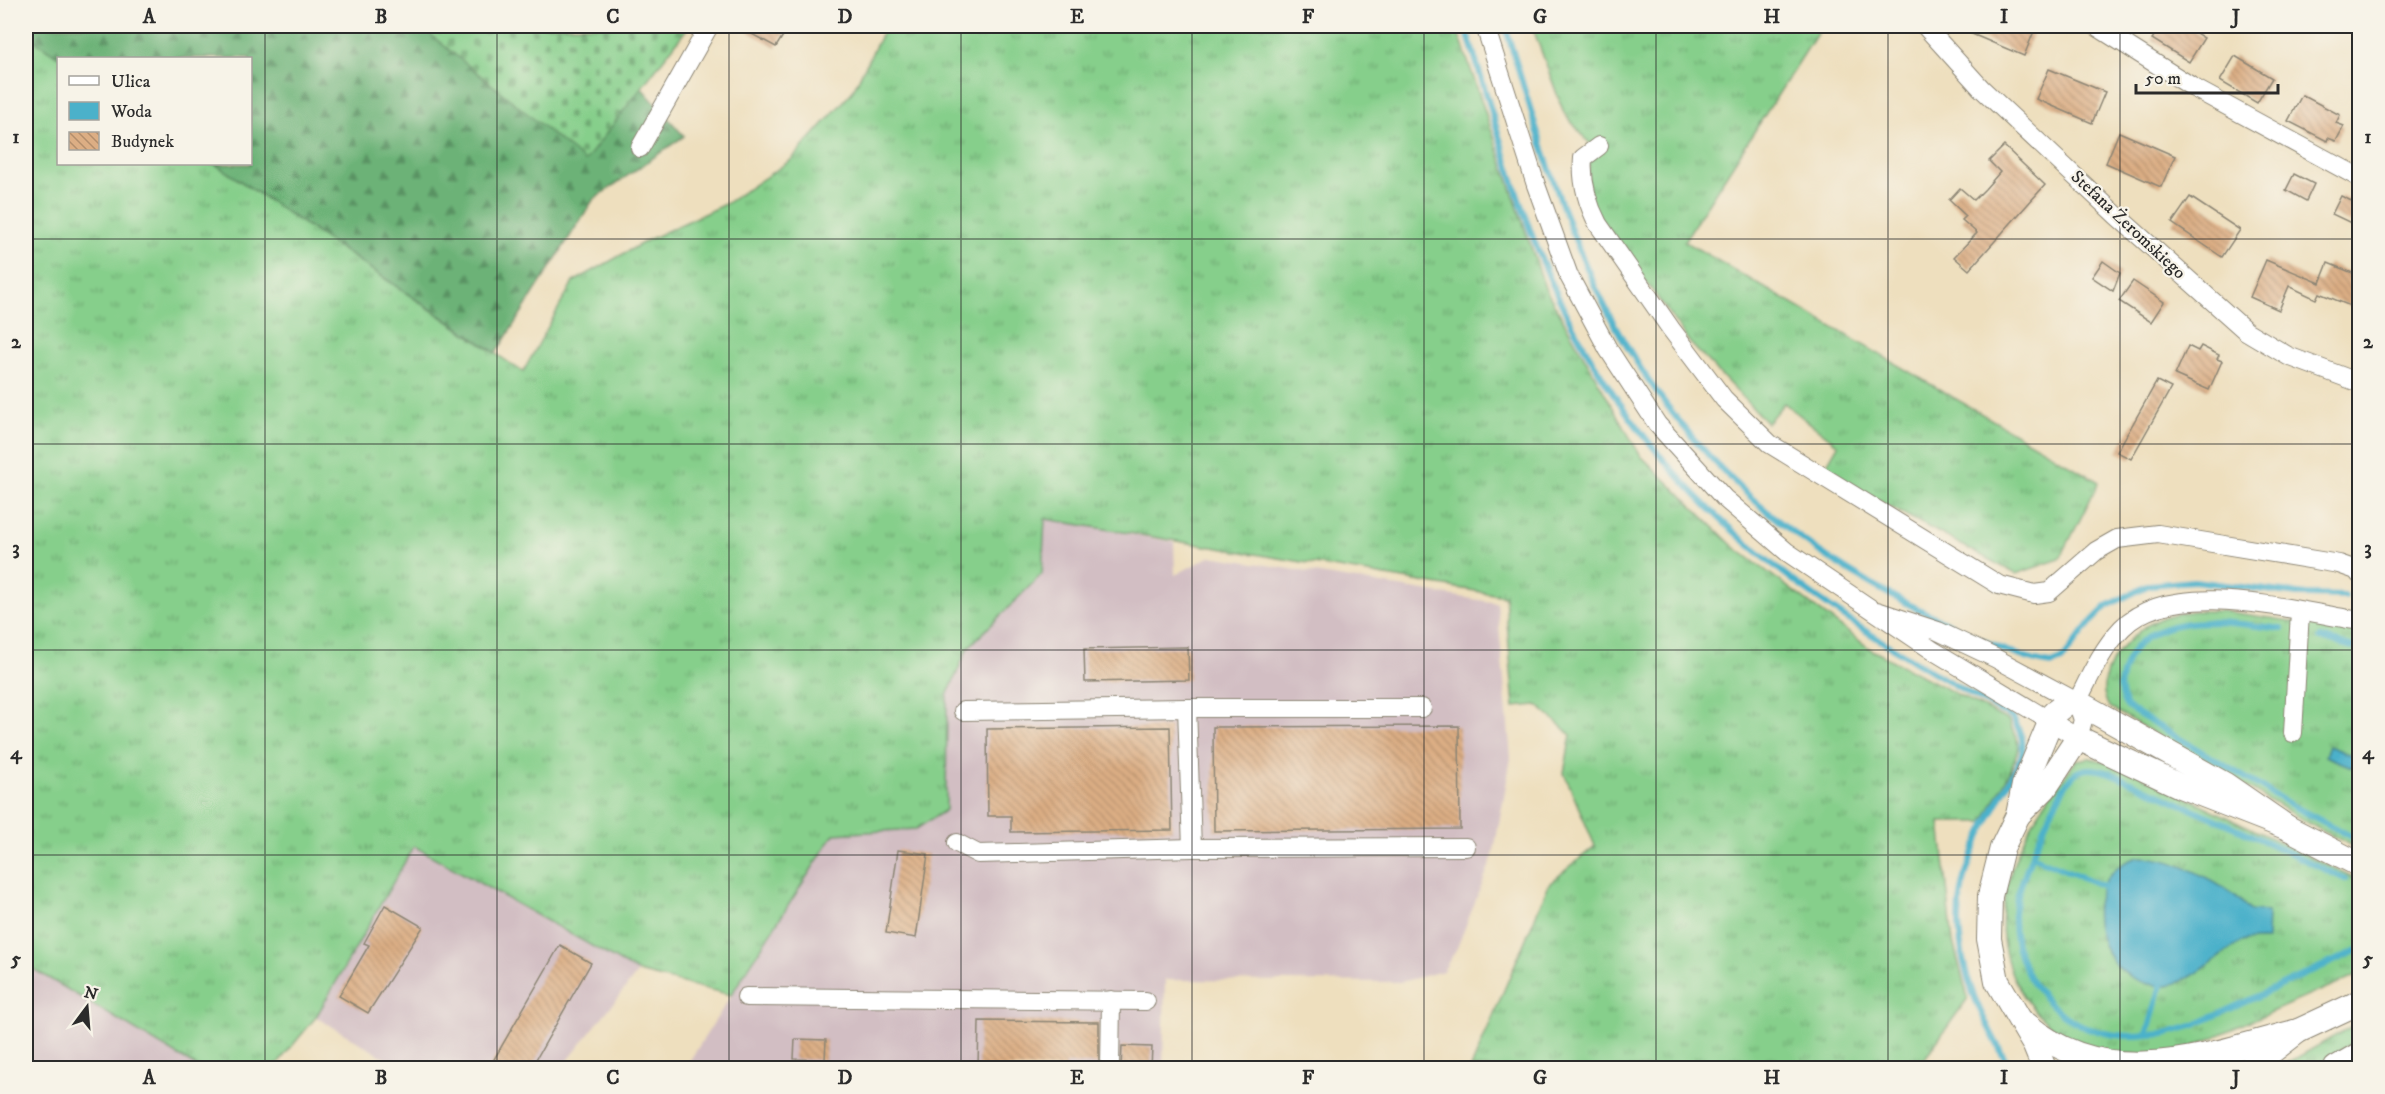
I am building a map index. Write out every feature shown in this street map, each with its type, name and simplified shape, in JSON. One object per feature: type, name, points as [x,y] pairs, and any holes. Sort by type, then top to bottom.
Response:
[{"type":"main road","points":[[2044,1068],[1997,981],[1990,950],[1988,918],[1994,874],[2018,815],[2024,785],[2050,721],[2060,707],[2067,703],[2077,702],[2224,784],[2288,828]]},
{"type":"main road","points":[[2018,815],[2045,788],[2078,738],[2180,786],[2288,828],[2360,865]]},
{"type":"main road","points":[[2017,1017],[2037,1035],[2077,1056],[2121,1066],[2146,1067],[2187,1061],[2298,1031],[2360,1002]]},
{"type":"main road","points":[[2250,1068],[2298,1031]]},
{"type":"main road","points":[[2336,1068],[2360,1054]]},
{"type":"street","points":[[640,148],[709,26]]},
{"type":"street","points":[[1485,26],[1536,185],[1569,276],[1608,349],[1657,424],[1733,506],[1787,552],[1932,650],[2078,738],[2083,720],[2077,702],[1995,658],[1938,631],[1877,611]]},
{"type":"street","name":"Stefana Żeromskiego","points":[[1925,26],[1982,88],[2149,245],[2246,331],[2288,356],[2360,383]]},
{"type":"street","points":[[2096,26],[2194,88],[2360,178]]},
{"type":"street","points":[[1599,146],[1583,158],[1582,174],[1589,207],[1598,224],[1671,329],[1724,399],[1733,419],[1912,533],[1999,585],[2034,594],[2049,592],[2096,551],[2117,539],[2158,534],[2338,564],[2356,570],[2360,575]]},
{"type":"street","points":[[2077,702],[2104,651],[2122,627],[2151,610],[2171,602],[2217,599],[2360,621]]},
{"type":"street","points":[[2293,733],[2300,612]]},
{"type":"street","points":[[1187,708],[1192,848]]},
{"type":"street","points":[[963,711],[1422,708]]},
{"type":"street","points":[[957,843],[978,854],[1192,848],[1467,847]]},
{"type":"street","points":[[746,997],[1146,1000]]},
{"type":"street","points":[[1110,1068],[1111,1000]]},
{"type":"shaded area","points":[[1045,519],[1174,542],[1175,575],[1211,556],[1497,603],[1511,758],[1493,856],[1457,948],[1443,971],[1401,982],[1165,980],[1163,1068],[685,1068],[834,834],[916,829],[946,810],[947,696],[967,649],[1042,574]]},
{"type":"shaded area","points":[[414,846],[638,972],[562,1068],[402,1068],[316,1017]]},
{"type":"shaded area","points":[[29,967],[199,1068],[26,1068],[26,970]]},
{"type":"green space","points":[[29,26],[587,26],[684,136],[593,200],[496,353],[216,165],[252,165],[252,57],[59,57],[26,35]]},
{"type":"green space","points":[[420,26],[689,26],[585,161]]},
{"type":"green space","points":[[886,26],[1456,26],[1545,288],[1640,455],[1733,546],[1872,650],[2009,721],[2019,746],[2010,772],[1983,822],[1940,822],[1953,942],[1968,998],[1918,1068],[1471,1068],[1549,884],[1595,846],[1564,773],[1571,735],[1537,705],[1514,707],[1505,596],[1045,519],[1042,574],[967,649],[947,696],[946,810],[916,829],[834,834],[731,995],[638,972],[414,846],[316,1017],[274,1068],[199,1068],[30,967],[26,970],[26,35],[59,57],[57,165],[216,165],[523,372],[573,282],[648,240],[727,203],[791,160],[852,92]]},
{"type":"green space","points":[[1532,26],[1822,26],[1684,241],[2099,482],[2060,559],[2016,574],[1823,471],[1838,445],[1784,403],[1767,423],[1690,343],[1586,198],[1591,145],[1564,113]]},
{"type":"green space","points":[[2194,611],[2222,611],[2359,631],[2359,849],[2317,828],[2109,707],[2104,694],[2105,681],[2109,668],[2125,645],[2135,634],[2157,620]]},
{"type":"green space","points":[[2090,758],[2121,766],[2359,880],[2359,974],[2198,1045],[2175,1052],[2128,1054],[2103,1052],[2076,1041],[2053,1027],[2034,1009],[2019,989],[2009,966],[2004,941],[2003,914],[2012,868],[2026,835],[2055,789],[2077,760]]},
{"type":"green space","points":[[2359,1022],[2359,1039],[2311,1068],[2279,1068]]},
{"type":"water","points":[[2329,746],[2359,758],[2359,770],[2325,756]]},
{"type":"water","points":[[2140,857],[2165,860],[2189,869],[2234,895],[2251,911],[2268,912],[2267,940],[2243,942],[2200,971],[2179,982],[2155,985],[2132,978],[2115,964],[2103,945],[2097,924],[2098,902],[2105,882],[2119,866]]},
{"type":"building","points":[[737,26],[789,26],[776,47]]},
{"type":"building","points":[[1953,26],[2036,26],[2024,56]]},
{"type":"building","points":[[2161,26],[2185,26],[2204,38],[2189,62],[2152,39]]},
{"type":"building","points":[[2235,56],[2272,78],[2257,103],[2220,81]]},
{"type":"building","points":[[2049,69],[2105,92],[2092,123],[2036,99]]},
{"type":"building","points":[[2302,95],[2340,115],[2336,123],[2344,126],[2336,141],[2328,138],[2327,141],[2288,121]]},
{"type":"building","points":[[2119,132],[2175,156],[2161,187],[2106,163]]},
{"type":"building","points":[[2004,146],[2045,185],[1969,270],[1954,257],[1977,233],[1962,220],[1966,216],[1949,200],[1960,188],[1974,200],[2000,172],[1989,161]]},
{"type":"building","points":[[2294,174],[2314,184],[2306,201],[2286,190]]},
{"type":"building","points":[[2341,196],[2360,205],[2353,224],[2332,214]]},
{"type":"building","points":[[2190,197],[2240,230],[2222,257],[2172,223]]},
{"type":"building","points":[[2266,260],[2320,283],[2328,263],[2360,276],[2360,310],[2319,293],[2316,299],[2289,286],[2279,310],[2250,297]]},
{"type":"building","points":[[2103,261],[2120,273],[2113,291],[2092,277]]},
{"type":"building","points":[[2133,281],[2164,302],[2151,322],[2119,301]]},
{"type":"building","points":[[2188,346],[2198,351],[2201,346],[2219,355],[2217,359],[2222,361],[2209,390],[2175,375]]},
{"type":"building","points":[[2157,381],[2171,388],[2131,459],[2117,452]]},
{"type":"building","points":[[1188,647],[1189,680],[1085,682],[1084,649]]},
{"type":"building","points":[[1459,726],[1460,829],[1214,831],[1213,727]]},
{"type":"building","points":[[1170,727],[1172,830],[1011,832],[1011,816],[988,816],[987,729]]},
{"type":"building","points":[[898,850],[928,854],[916,938],[886,933]]},
{"type":"building","points":[[385,905],[423,927],[368,1013],[339,996],[369,945],[364,943]]},
{"type":"building","points":[[560,945],[591,963],[531,1068],[489,1068]]},
{"type":"building","points":[[979,1021],[1099,1022],[1099,1064],[1066,1064],[1066,1068],[978,1068]]},
{"type":"building","points":[[795,1039],[826,1040],[825,1060],[794,1059]]},
{"type":"building","points":[[1122,1046],[1152,1047],[1151,1068],[1121,1068]]},
{"type":"waterway","points":[[1465,26],[1523,211],[1551,282],[1568,317],[1609,387],[1655,449],[1704,504],[1758,553],[1816,597],[1878,639],[2013,718],[2016,723],[2023,742],[2021,757],[1971,858],[1962,890],[1959,923],[1964,964],[1969,982],[1983,1016],[2010,1068]]},
{"type":"waterway","points":[[1505,26],[1560,200],[1582,257],[1609,314],[1640,368],[1676,417],[1716,463],[1760,505],[1807,543],[1859,577],[1914,607],[2002,649],[2052,664],[2062,660],[2092,621],[2107,606],[2149,585],[2194,581],[2306,595],[2345,596]]},
{"type":"waterway","points":[[2282,629],[2215,622],[2192,623],[2170,627],[2150,635],[2134,649],[2124,669],[2120,685],[2122,699],[2128,708],[2293,806],[2360,841]]},
{"type":"waterway","points":[[2320,638],[2360,649]]},
{"type":"waterway","points":[[2161,985],[2147,1035],[2120,1035],[2095,1030],[2072,1020],[2052,1006],[2036,988],[2024,966],[2016,941],[2014,914],[2016,902],[2048,817],[2068,782],[2076,773],[2088,769],[2110,773],[2241,830],[2345,879]]},
{"type":"waterway","points":[[2032,856],[2103,886]]},
{"type":"waterway","points":[[2147,1035],[2165,1034],[2195,1025],[2360,949]]}]
